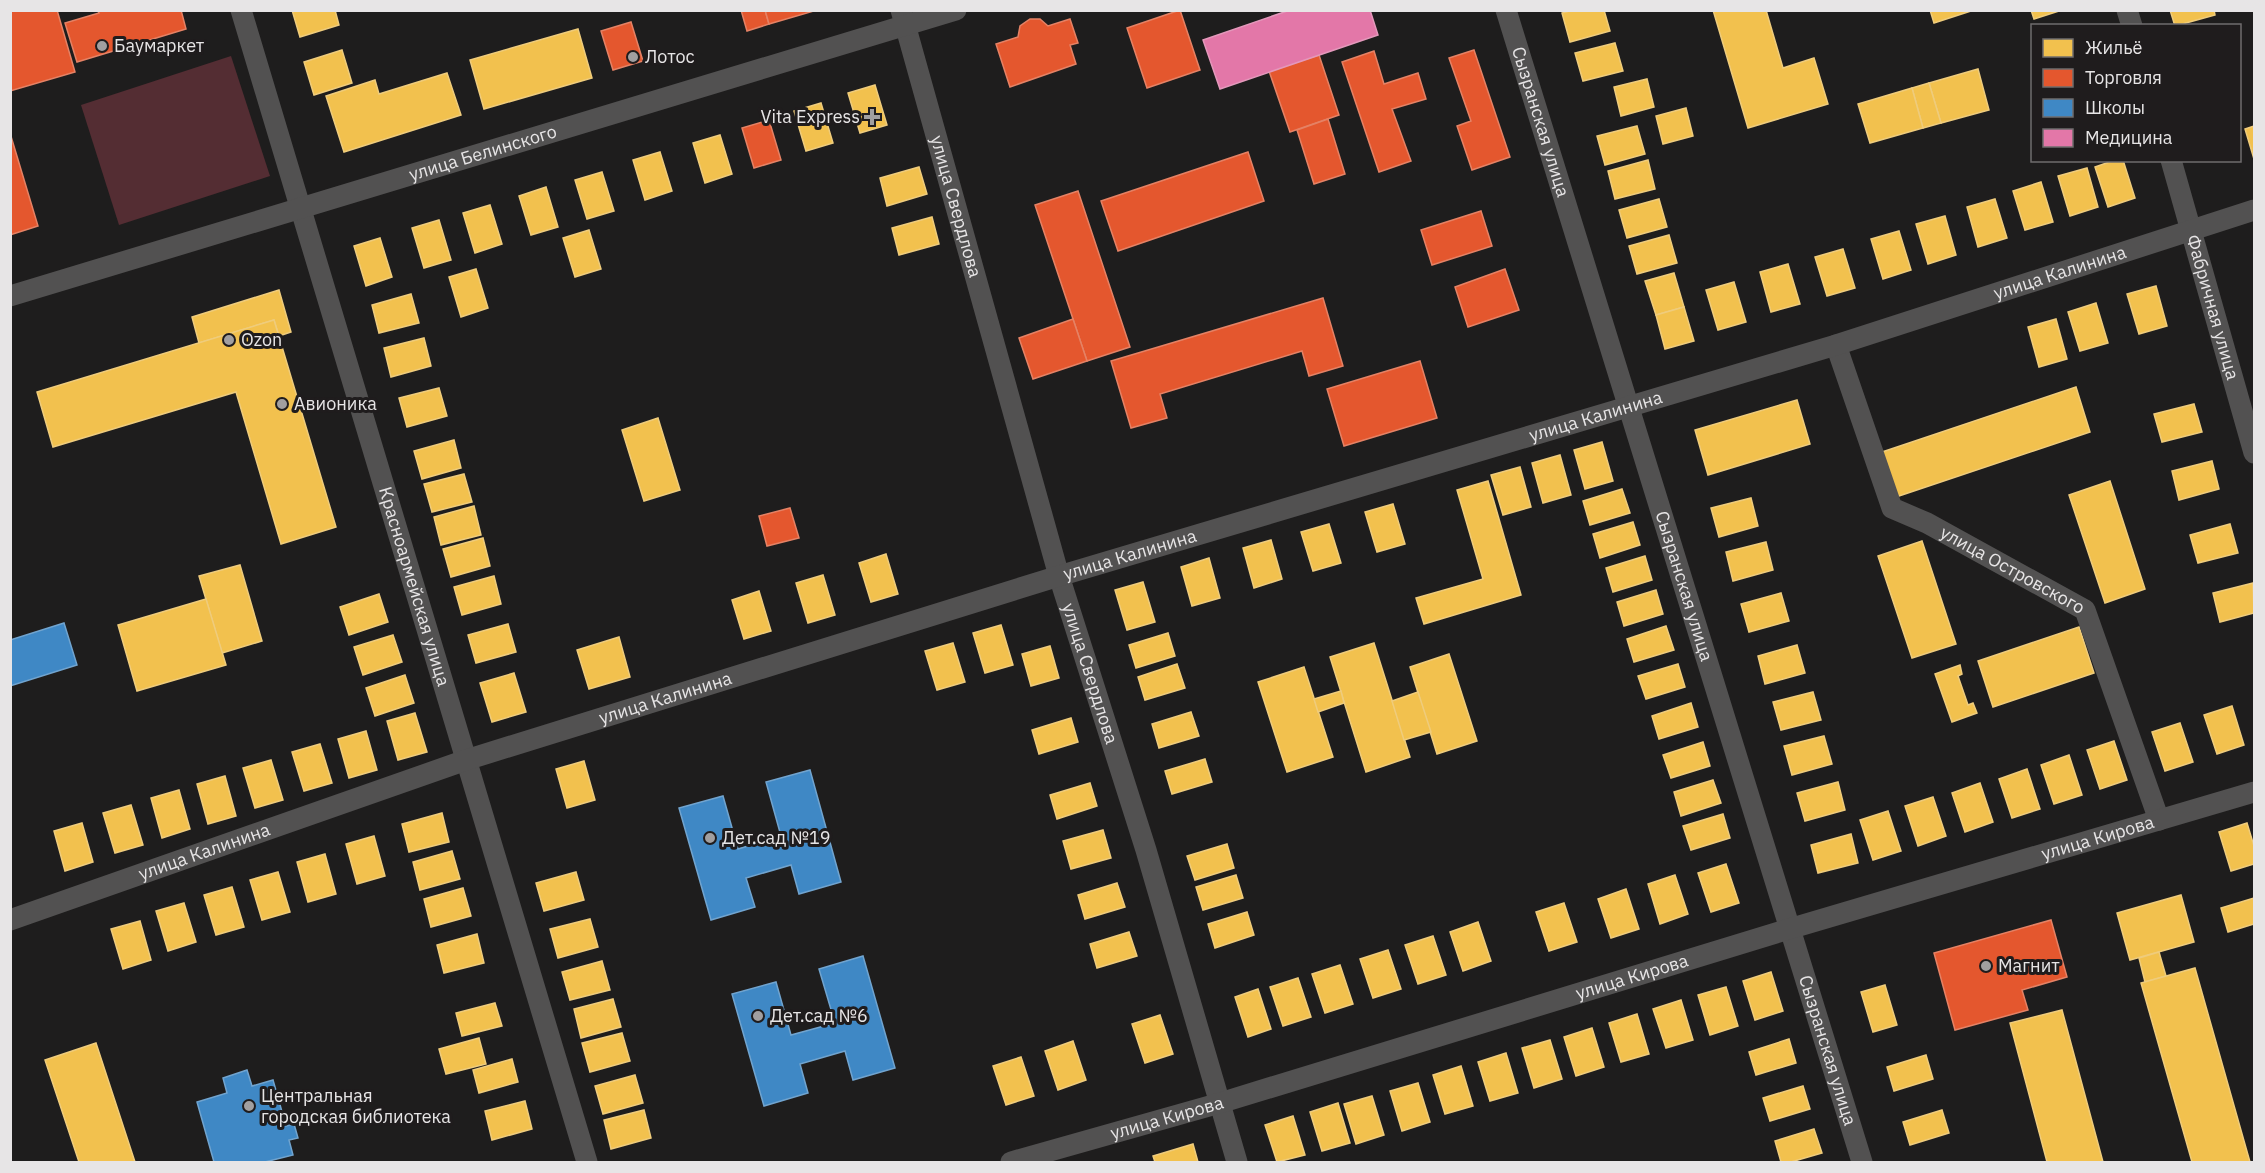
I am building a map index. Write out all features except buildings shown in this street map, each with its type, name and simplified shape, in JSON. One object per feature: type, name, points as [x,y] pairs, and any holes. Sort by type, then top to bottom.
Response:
[{"type":"street","name":"Красноармейская улица","points":[[242,10],[587,1162]]},
{"type":"street","name":"улица Белинского","points":[[10,296],[903,18],[956,10]]},
{"type":"street","name":"Сызранская улица","points":[[1506,10],[1862,1162]]},
{"type":"street","name":"улица Свердлова","points":[[903,18],[1059,576],[1146,850],[1237,1162]]},
{"type":"street","name":"Фабричная улица","points":[[2172,162],[2254,453]]},
{"type":"street","name":"улица Калинина","points":[[10,920],[466,760],[1059,576],[1836,345],[2254,210]]},
{"type":"street","name":"улица Островского","points":[[1836,345],[1892,508],[1927,524],[2085,610],[2159,820]]},
{"type":"street","name":"улица Кирова","points":[[1011,1162],[1220,1103],[1790,929],[2254,792]]},
{"type":"shaded area","points":[[231,56],[270,176],[119,225],[81,105]]},
{"type":"place","name":"Баумаркет","points":[[102,46]]},
{"type":"place","name":"Лотос","points":[[633,57]]},
{"type":"place","name":"Vita Express","points":[[872,117]]},
{"type":"place","name":"Ozon","points":[[229,340]]},
{"type":"place","name":"Авионика","points":[[282,404]]},
{"type":"place","name":"Дет.сад №19","points":[[710,838]]},
{"type":"place","name":"Магнит","points":[[1986,966]]},
{"type":"place","name":"Дет.сад №6","points":[[758,1016]]},
{"type":"place","name":"Центральная городская библиотека","points":[[249,1106]]}]
